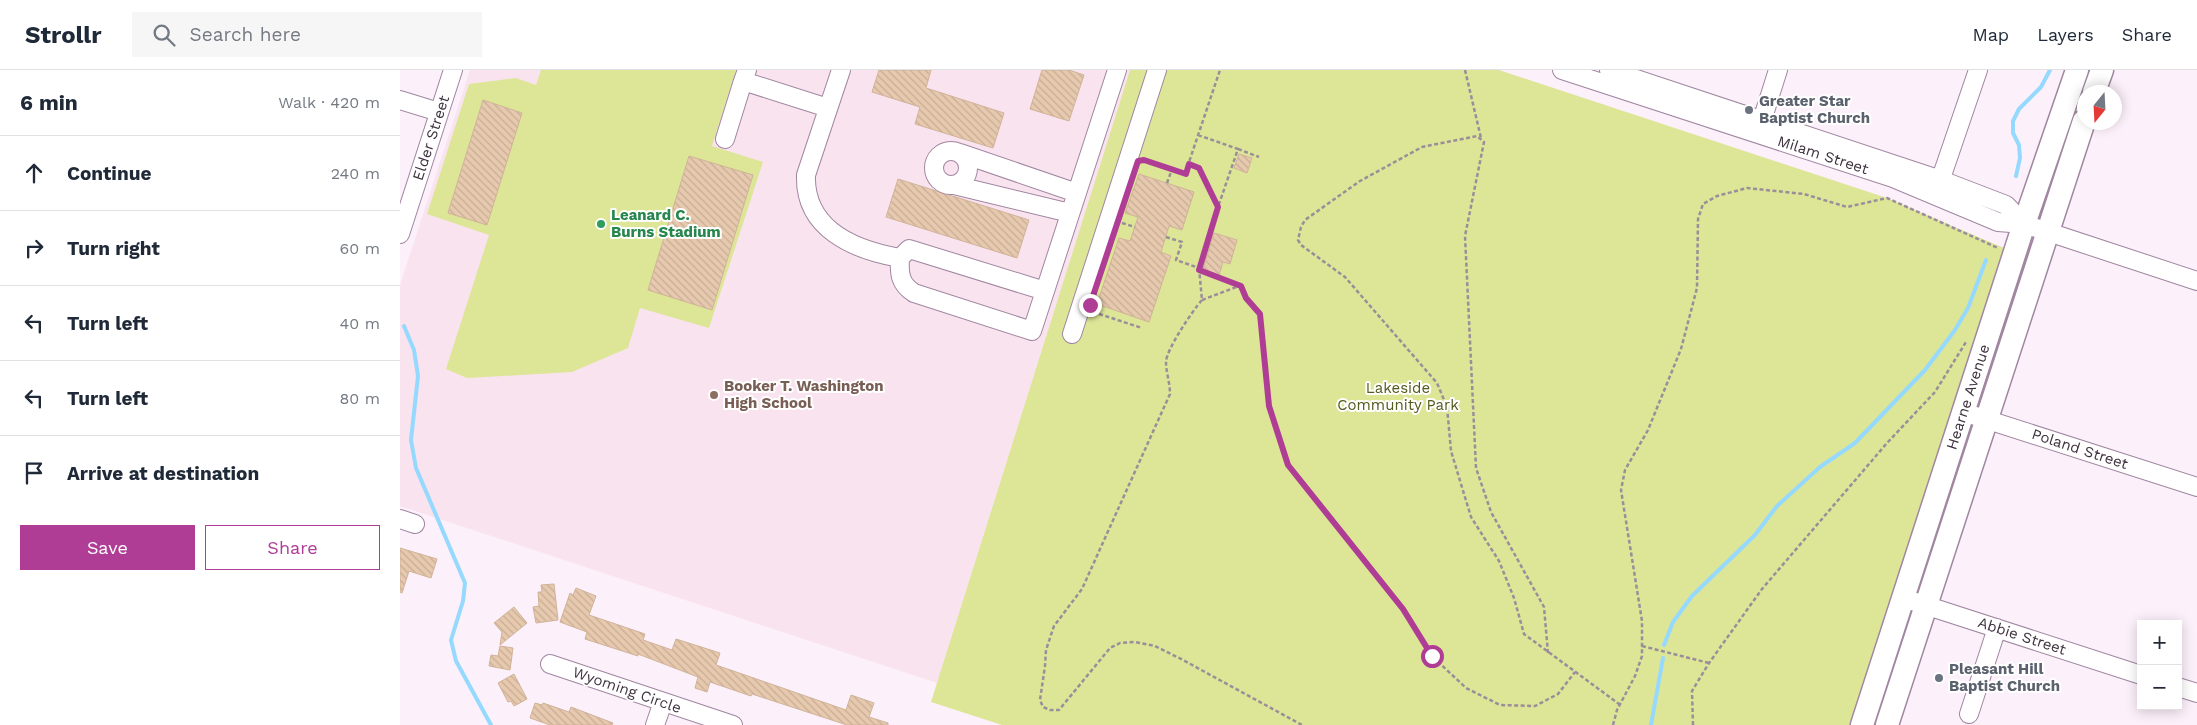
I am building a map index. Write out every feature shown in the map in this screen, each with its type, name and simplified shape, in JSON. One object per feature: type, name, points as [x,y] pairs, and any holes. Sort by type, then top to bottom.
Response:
[{"type":"main road","name":"Hearne Avenue","points":[[1862,725],[2024,224],[2076,70]]},
{"type":"main road","points":[[2097,85],[2102,70]]},
{"type":"main road","name":"Hearne Avenue","points":[[1887,725],[2081,130]]},
{"type":"street","name":"Elder Street","points":[[400,234],[454,70]]},
{"type":"street","points":[[840,70],[806,175],[806,188],[817,218],[838,236],[881,255],[900,258]]},
{"type":"street","points":[[1045,291],[909,249],[900,258],[899,274],[905,287],[914,293],[1032,332],[1118,70]]},
{"type":"street","points":[[1072,334],[1157,70]]},
{"type":"street","name":"Milam Street","points":[[1609,70],[1893,178],[2006,205],[2024,224],[2197,281]]},
{"type":"street","points":[[1760,127],[1778,70]]},
{"type":"street","points":[[1938,188],[1978,70]]},
{"type":"street","name":"Milam Street","points":[[1570,71],[1760,127]]},
{"type":"street","points":[[725,139],[745,75],[828,108]]},
{"type":"street","points":[[400,100],[439,112]]},
{"type":"street","points":[[1070,213],[948,185],[938,180],[934,165],[944,152],[954,151],[1077,193]]},
{"type":"street","points":[[954,185],[964,179],[968,168],[964,157],[960,153]]},
{"type":"street","name":"Poland Street","points":[[1963,412],[2197,487]]},
{"type":"street","name":"Abbie Street","points":[[1903,598],[2137,674]]},
{"type":"street","points":[[1969,714],[1997,628]]},
{"type":"street","name":"Wyoming Circle","points":[[550,664],[733,725]]},
{"type":"street","points":[[2182,688],[2197,693]]},
{"type":"street","points":[[655,725],[663,702]]},
{"type":"path","points":[[1138,161],[1144,160],[1186,174],[1220,70]]},
{"type":"path","points":[[1465,70],[1481,138],[1484,142],[1465,236],[1476,468],[1492,512],[1544,607],[1548,652]]},
{"type":"path","points":[[1198,135],[1260,157]]},
{"type":"path","points":[[1481,138],[1477,136],[1422,147],[1360,180],[1305,220],[1298,240],[1301,246],[1346,277],[1437,383],[1447,407],[1451,451],[1471,517],[1499,561],[1514,598],[1524,634],[1620,704]]},
{"type":"path","points":[[1202,300],[1199,269],[1238,149]]},
{"type":"path","points":[[1189,164],[1199,168],[1218,207]]},
{"type":"path","points":[[1167,183],[1172,169]]},
{"type":"path","points":[[1613,725],[1620,704],[1635,676],[1642,656],[1642,621],[1621,490],[1625,470],[1648,430],[1681,349],[1697,288],[1698,219],[1703,204],[1717,196],[1747,188],[1804,194],[1847,207],[1887,198],[1998,248],[1999,254]]},
{"type":"path","points":[[1118,222],[1135,227]]},
{"type":"path","points":[[1166,237],[1182,242],[1176,260],[1241,286],[1246,298],[1260,314],[1269,406],[1288,465],[1403,609],[1432,656],[1466,688],[1500,705],[1535,706],[1558,694],[1575,672]]},
{"type":"path","points":[[1241,286],[1202,300],[1193,309],[1168,354],[1166,363],[1170,380],[1170,394],[1082,589],[1054,626],[1046,650],[1040,700],[1043,707],[1050,710],[1059,710],[1110,648],[1120,643],[1135,642],[1155,646],[1302,725]]},
{"type":"path","points":[[1091,309],[1093,312],[1142,328]]},
{"type":"path","points":[[1693,725],[1692,691],[1709,663],[1762,589],[1887,443],[1935,392],[1968,339]]},
{"type":"path","points":[[1642,646],[1709,663]]},
{"type":"shaded area","name":"Booker T. Washington High School","points":[[470,70],[1130,70],[937,683],[400,506],[400,285]]},
{"type":"green space","name":"Leanard C. Burns Stadium","points":[[541,70],[736,70],[712,146],[763,162],[709,328],[640,308],[628,348],[572,372],[467,378],[446,369],[489,235],[427,214],[469,84],[516,78],[536,85]]},
{"type":"green space","name":"Lakeside Community Park","points":[[1130,70],[1499,70],[1887,198],[2004,248],[1852,725],[1002,725],[931,702]]},
{"type":"building","points":[[879,70],[931,70],[926,88],[1004,113],[993,148],[915,124],[920,107],[872,92]]},
{"type":"building","points":[[1042,70],[1069,70],[1084,75],[1069,121],[1030,109]]},
{"type":"building","points":[[483,100],[522,113],[487,225],[448,213]]},
{"type":"building","points":[[1239,154],[1252,158],[1247,173],[1234,168]]},
{"type":"building","points":[[689,156],[753,175],[712,310],[648,290]]},
{"type":"building","points":[[1139,174],[1194,192],[1182,230],[1169,226],[1161,252],[1171,256],[1149,322],[1097,304],[1119,238],[1130,241],[1138,217],[1125,213]]},
{"type":"building","points":[[898,179],[1029,220],[1017,258],[886,217]]},
{"type":"building","points":[[1214,233],[1237,240],[1230,264],[1223,262],[1219,275],[1203,269]]},
{"type":"building","points":[[400,548],[437,559],[431,578],[409,571],[402,593],[400,592]]},
{"type":"building","points":[[554,584],[558,620],[536,623],[533,607],[539,606],[538,592],[542,592],[541,585]]},
{"type":"building","points":[[576,588],[596,596],[589,615],[645,634],[643,640],[672,650],[676,639],[720,653],[716,665],[846,710],[851,695],[874,703],[869,717],[888,723],[888,725],[847,725],[710,682],[707,692],[695,688],[698,677],[638,654],[638,656],[585,639],[587,632],[560,622],[570,593],[573,595]]},
{"type":"building","points":[[514,607],[527,623],[500,645],[502,632],[494,623]]},
{"type":"building","points":[[500,646],[513,648],[510,670],[489,666],[491,655],[498,656]]},
{"type":"building","points":[[514,674],[527,699],[514,706],[511,701],[508,702],[498,683]]},
{"type":"building","points":[[535,703],[542,705],[543,703],[569,712],[571,707],[613,723],[612,725],[550,725],[530,718]]},
{"type":"waterway","points":[[2016,176],[2020,158],[2019,145],[2013,133],[2013,121],[2019,109],[2041,87],[2050,70]]},
{"type":"waterway","points":[[1664,645],[1673,622],[1692,596],[1755,535],[1777,506],[1820,467],[1855,443],[1925,370],[1955,330],[1968,308],[1986,260]]},
{"type":"waterway","points":[[404,326],[414,350],[418,376],[411,440],[416,468],[465,583],[463,601],[451,640],[456,661],[491,725]]},
{"type":"waterway","points":[[1651,725],[1663,658]]},
{"type":"place","name":"Greater Star Baptist Church","points":[[1749,110]]},
{"type":"place","name":"Leanard C. Burns Stadium","points":[[601,224]]},
{"type":"place","name":"Booker T. Washington High School","points":[[714,395]]},
{"type":"place","name":"Pleasant Hill Baptist Church","points":[[1939,678]]},
{"type":"route","points":[[1090,305],[1138,161],[1140,159],[1144,160],[1186,174],[1189,164],[1199,168],[1218,207],[1199,270],[1241,286],[1246,298],[1260,314],[1269,406],[1288,465],[1336,528],[1403,609],[1432,656]]}]
